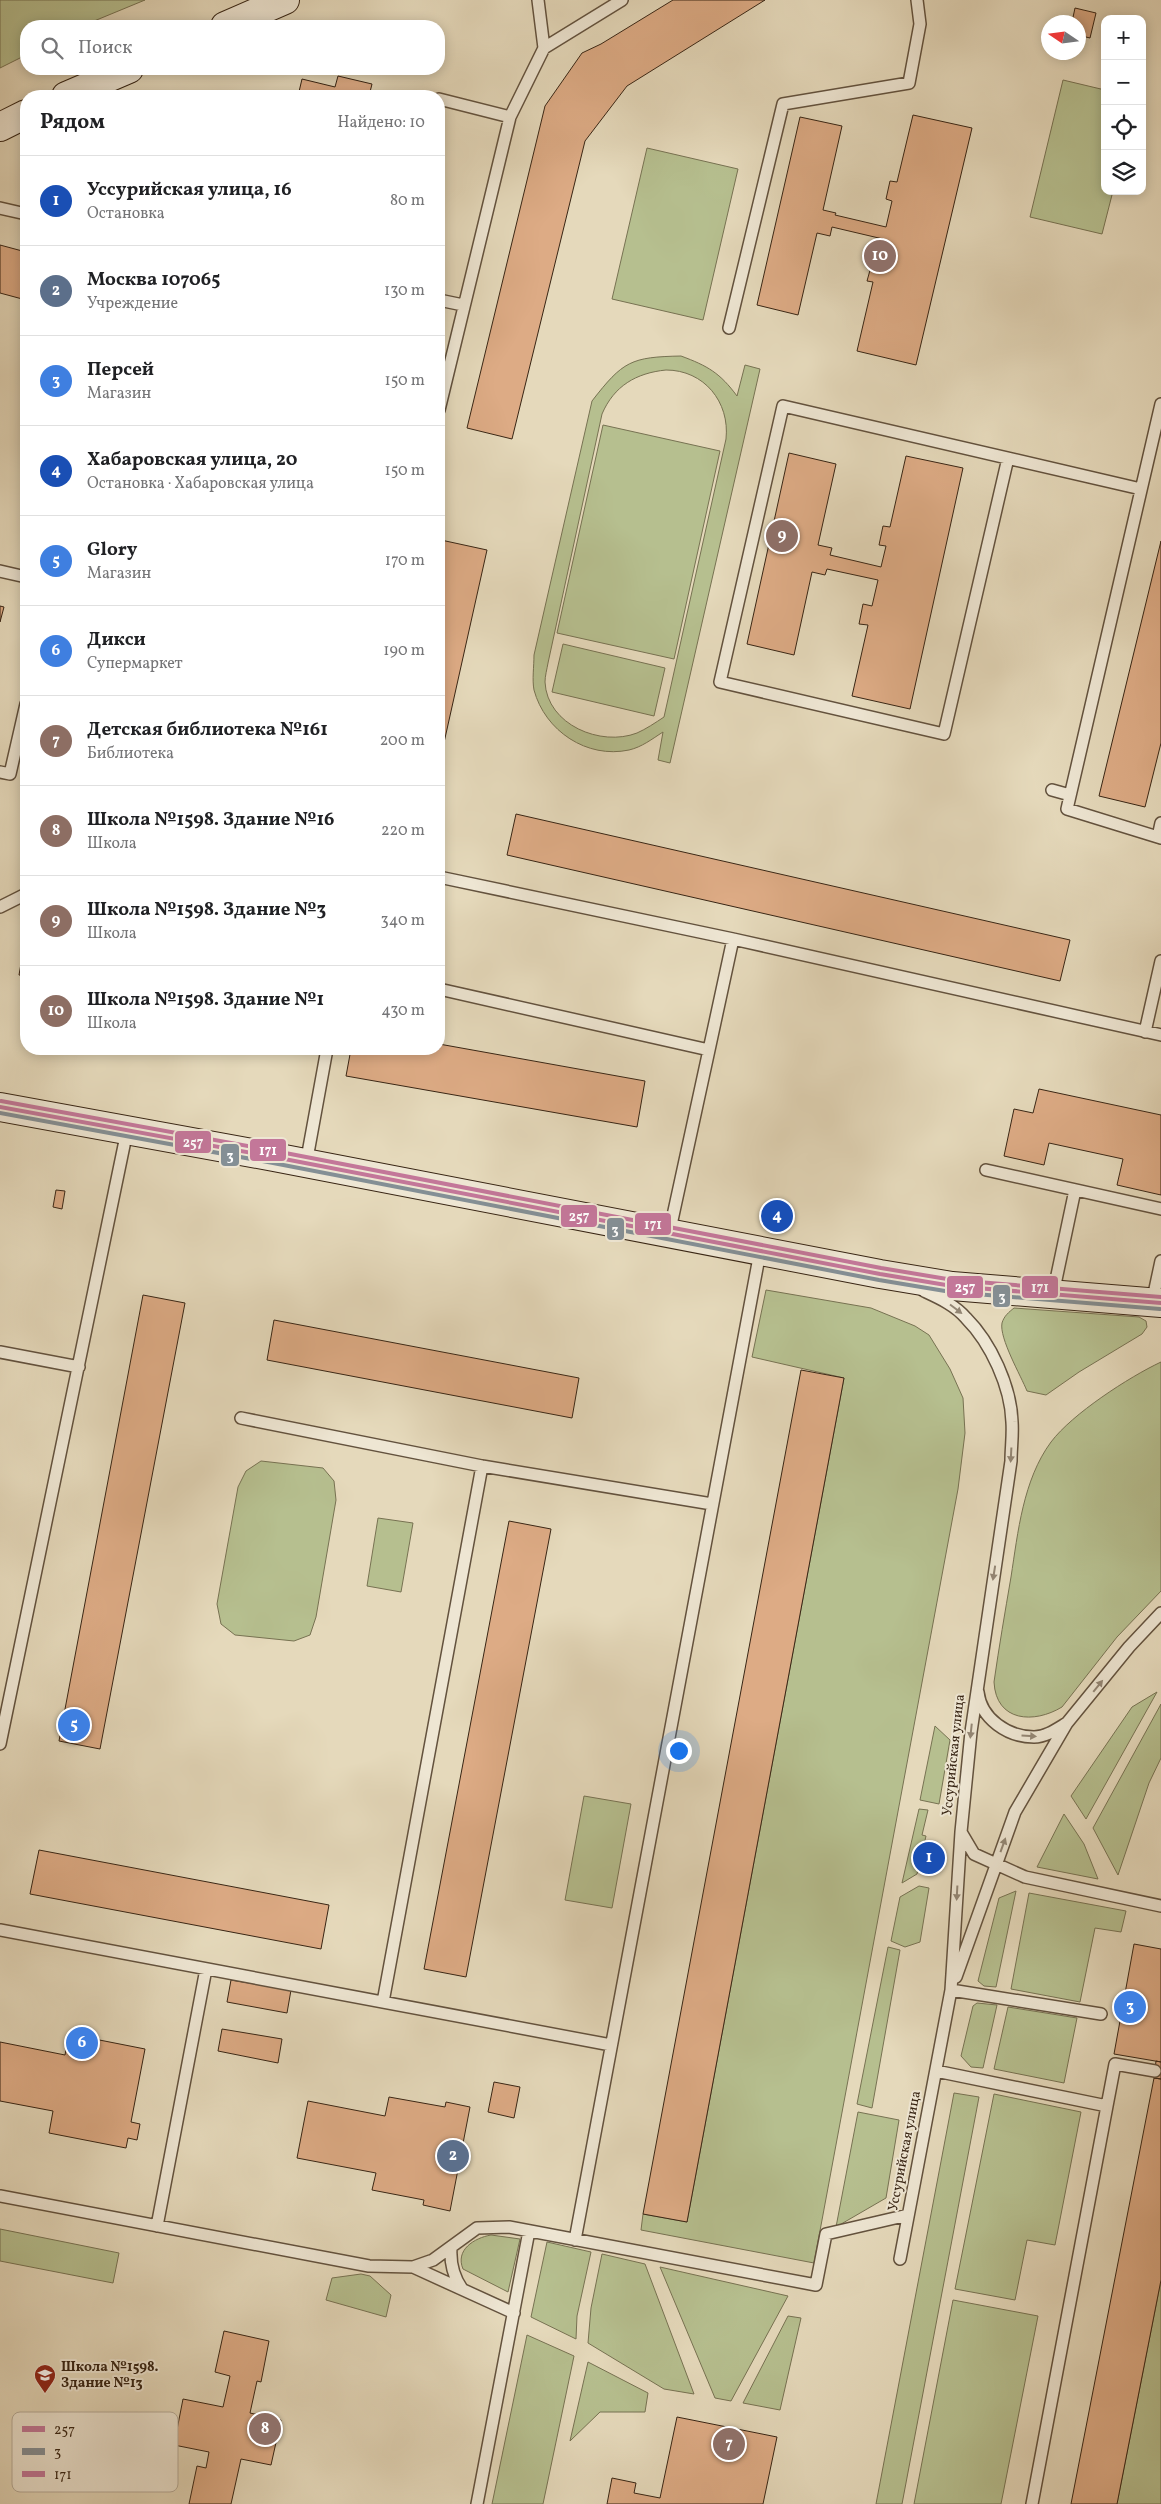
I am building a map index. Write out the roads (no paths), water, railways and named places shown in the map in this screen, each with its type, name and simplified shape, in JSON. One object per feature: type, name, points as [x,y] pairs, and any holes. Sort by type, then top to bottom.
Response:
[{"type":"main road","points":[[239,20],[285,0]]},
{"type":"main road","points":[[81,90],[114,75]]},
{"type":"main road","points":[[0,127],[20,117]]},
{"type":"main road","points":[[0,1107],[880,1274],[952,1286],[1053,1296],[1157,1303]]},
{"type":"lane","points":[[538,0],[544,48]]},
{"type":"lane","points":[[445,384],[510,117],[544,48],[622,0]]},
{"type":"lane","points":[[729,328],[783,104],[909,84],[920,24],[917,0]]},
{"type":"lane","points":[[445,101],[510,117]]},
{"type":"lane","points":[[0,208],[20,213]]},
{"type":"lane","points":[[445,301],[463,305]]},
{"type":"lane","points":[[1161,404],[1067,809],[1159,837],[1161,823]]},
{"type":"lane","points":[[1008,458],[944,734],[720,682],[783,406],[1008,458],[1141,489]]},
{"type":"lane","points":[[0,571],[20,576]]},
{"type":"lane","points":[[0,772],[10,774],[20,730]]},
{"type":"lane","points":[[1052,790],[1070,795]]},
{"type":"lane","points":[[445,878],[733,939],[1161,1035]]},
{"type":"lane","points":[[0,907],[20,897]]},
{"type":"lane","points":[[669,1234],[733,939]]},
{"type":"lane","points":[[1145,1032],[1161,961]]},
{"type":"lane","points":[[445,990],[709,1050]]},
{"type":"lane","points":[[306,1164],[326,1055]]},
{"type":"lane","points":[[0,1744],[127,1131]]},
{"type":"lane","points":[[986,1170],[1161,1209]]},
{"type":"lane","points":[[1053,1296],[1075,1190]]},
{"type":"lane","points":[[574,2240],[760,1252]]},
{"type":"lane","points":[[1157,1303],[1161,1262]]},
{"type":"lane","name":"Уссурийская улица","points":[[880,1274],[944,1300],[966,1317],[998,1368],[1008,1395],[1012,1422],[1011,1461],[977,1682],[961,1832],[951,1990],[900,2259]]},
{"type":"lane","points":[[0,1352],[79,1367]]},
{"type":"lane","points":[[242,1418],[482,1466],[712,1504]]},
{"type":"lane","points":[[383,2002],[482,1466]]},
{"type":"lane","name":"Уссурийская улица","points":[[951,1990],[1015,1812],[1067,1723],[1129,1647],[1161,1613]]},
{"type":"lane","points":[[977,1682],[979,1700],[987,1716],[1009,1731],[1036,1737],[1054,1731],[1067,1723]]},
{"type":"lane","points":[[961,1832],[974,1854],[1026,1877],[1161,1906]]},
{"type":"lane","points":[[0,1930],[611,2045]]},
{"type":"lane","points":[[158,2226],[206,1969]]},
{"type":"lane","points":[[951,1990],[1101,2014]]},
{"type":"lane","points":[[1032,2504],[1115,2064],[1155,2071]]},
{"type":"lane","points":[[936,2071],[1107,2106]]},
{"type":"lane","points":[[0,2196],[351,2263],[390,2268],[413,2267],[433,2260],[477,2228],[491,2226],[529,2231],[816,2285],[826,2234],[908,2216]]},
{"type":"lane","points":[[477,2504],[529,2231]]},
{"type":"lane","points":[[451,2248],[450,2260],[455,2279],[463,2290]]},
{"type":"lane","points":[[413,2267],[514,2313]]},
{"type":"place","name":"Школа №1598. Здание №1","points":[[880,256]]},
{"type":"place","name":"Школа №1598. Здание №3","points":[[782,536]]},
{"type":"place","name":"Хабаровская улица, 20","points":[[777,1216]]},
{"type":"place","name":"Glory","points":[[74,1725]]},
{"type":"place","name":"Уссурийская улица, 16","points":[[929,1858]]},
{"type":"place","name":"Персей","points":[[1130,2007]]},
{"type":"place","name":"Дикси","points":[[82,2043]]},
{"type":"place","name":"Москва 107065","points":[[453,2156]]},
{"type":"place","name":"Школа №1598. Здание №13","points":[[45,2394]]},
{"type":"place","name":"Школа №1598. Здание №16","points":[[265,2429]]},
{"type":"place","name":"Детская библиотека №161","points":[[729,2444]]}]
